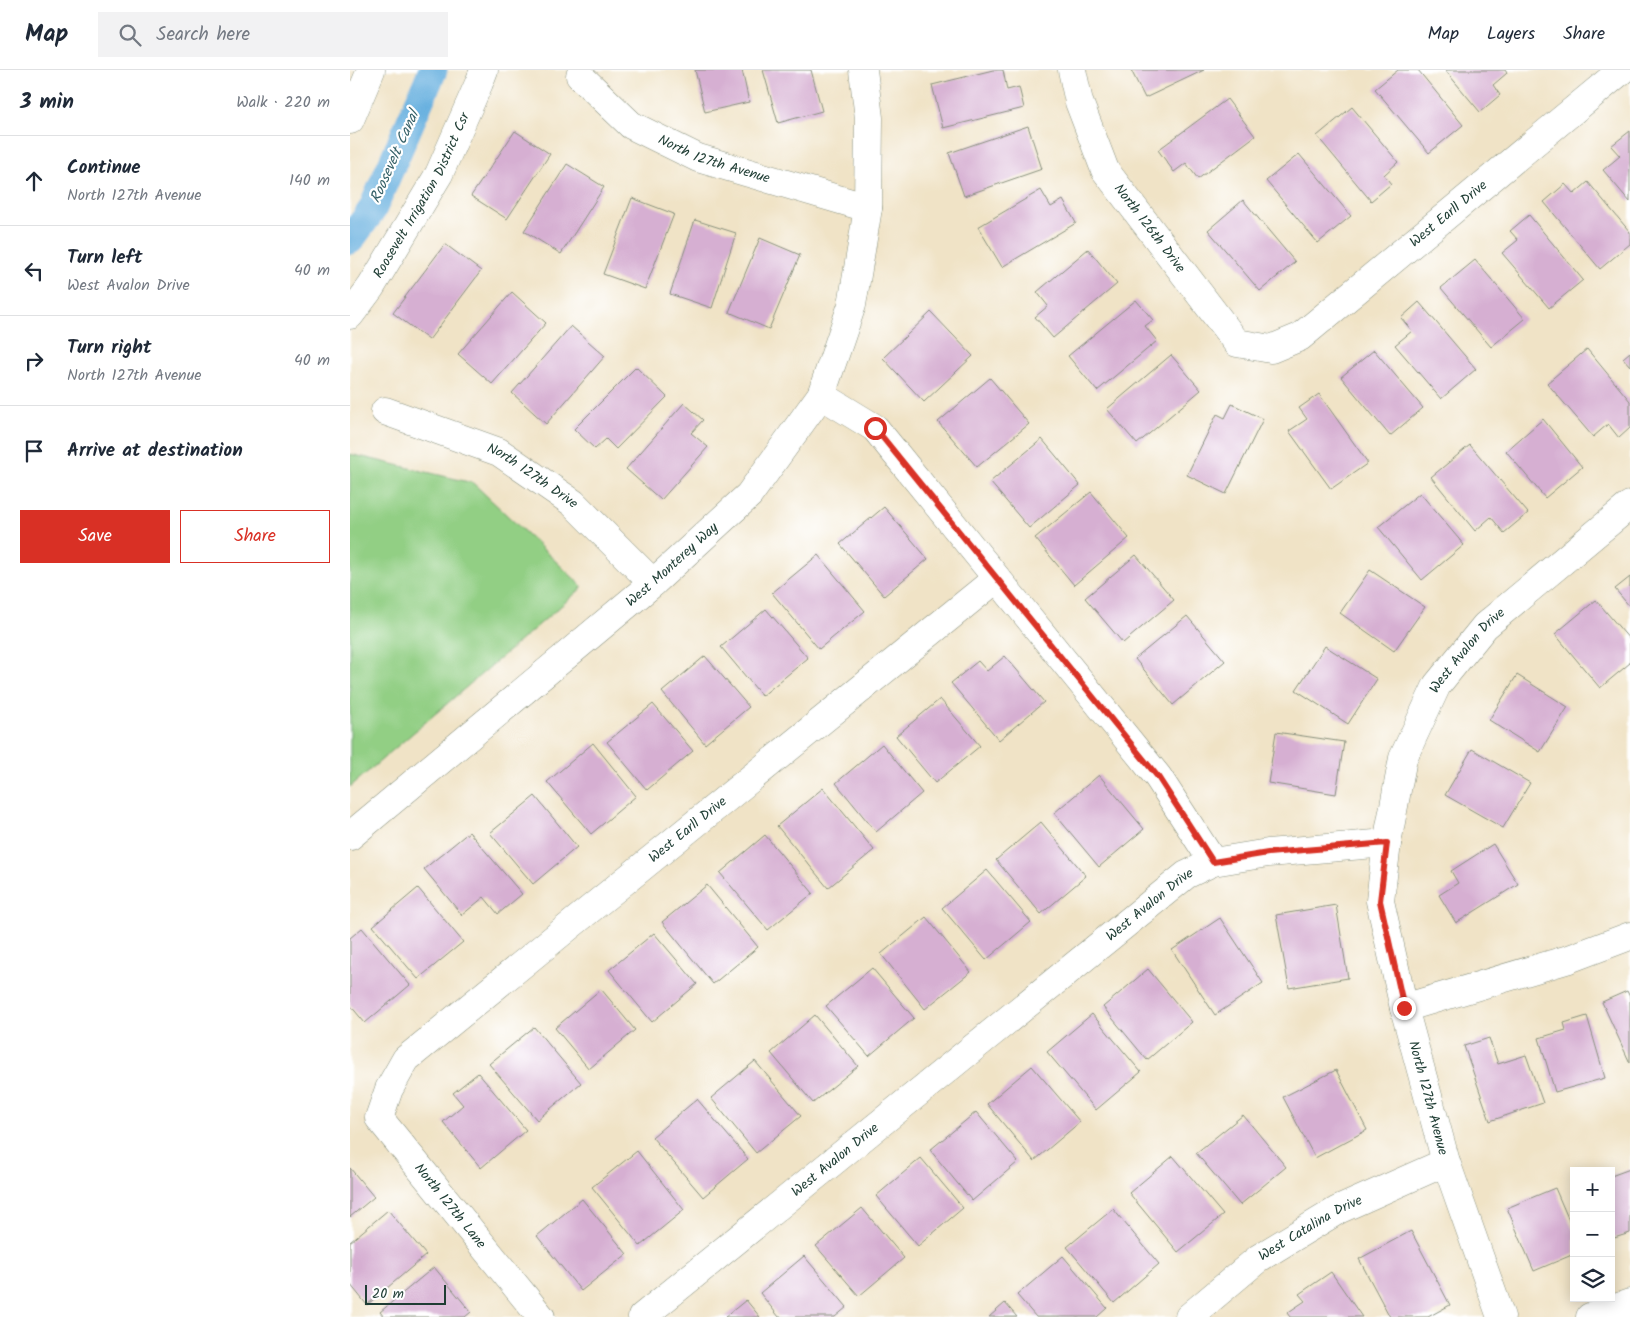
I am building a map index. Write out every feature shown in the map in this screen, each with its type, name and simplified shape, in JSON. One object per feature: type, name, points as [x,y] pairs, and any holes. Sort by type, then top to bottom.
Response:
[{"type":"street","points":[[350,120],[371,70]]},
{"type":"street","name":"Roosevelt Irrigation District Csr","points":[[350,315],[371,287],[439,174],[484,70]]},
{"type":"street","points":[[863,70],[869,118],[868,208]]},
{"type":"street","name":"North 126th Drive","points":[[1072,70],[1079,102],[1105,170],[1237,343],[1271,349]]},
{"type":"street","name":"West Earll Drive","points":[[1271,349],[1300,337],[1622,70]]},
{"type":"street","name":"North 127th Avenue","points":[[580,76],[631,125],[698,158],[868,208]]},
{"type":"street","name":"West Monterey Way","points":[[350,836],[653,583],[749,495],[821,395],[852,305],[868,208]]},
{"type":"street","points":[[821,395],[875,428],[1158,777],[1213,862]]},
{"type":"street","name":"North 127th Drive","points":[[385,411],[499,452],[573,503],[653,583]]},
{"type":"street","name":"West Avalon Drive","points":[[642,1317],[1186,875],[1213,862],[1268,853],[1387,843],[1403,758],[1437,685],[1485,626],[1630,505]]},
{"type":"street","name":"West Earll Drive","points":[[388,1089],[406,1059],[996,579]]},
{"type":"street","name":"North 127th Avenue","points":[[1387,843],[1380,901],[1404,1008],[1446,1162],[1502,1317]]},
{"type":"street","points":[[1404,1008],[1569,958],[1630,936]]},
{"type":"street","name":"North 127th Lane","points":[[388,1089],[379,1118],[541,1317]]},
{"type":"street","name":"West Catalina Drive","points":[[1189,1317],[1259,1258],[1338,1210],[1446,1162]]},
{"type":"street","points":[[1590,1317],[1630,1304]]},
{"type":"green space","points":[[350,454],[473,483],[583,587],[350,787]]},
{"type":"building","points":[[695,70],[742,70],[749,102],[705,112]]},
{"type":"building","points":[[763,70],[811,70],[822,111],[778,123]]},
{"type":"building","points":[[993,70],[1003,70],[1007,90],[1019,87],[1024,108],[943,128],[932,85]]},
{"type":"building","points":[[1131,70],[1204,70],[1145,98]]},
{"type":"building","points":[[1398,70],[1418,70],[1463,125],[1429,153],[1375,89]]},
{"type":"building","points":[[1445,70],[1505,70],[1507,73],[1493,85],[1500,95],[1480,112]]},
{"type":"building","points":[[1227,99],[1255,136],[1198,179],[1186,163],[1174,172],[1158,150]]},
{"type":"building","points":[[1352,107],[1398,162],[1384,175],[1391,184],[1371,201],[1317,136]]},
{"type":"building","points":[[1028,126],[1042,169],[964,196],[949,153]]},
{"type":"building","points":[[515,131],[550,154],[507,219],[471,196]]},
{"type":"building","points":[[1630,131],[1630,202],[1603,170],[1620,156],[1611,146]]},
{"type":"building","points":[[1299,154],[1351,216],[1318,243],[1266,181]]},
{"type":"building","points":[[567,164],[604,187],[561,254],[524,231]]},
{"type":"building","points":[[1588,182],[1630,232],[1630,244],[1600,269],[1544,202],[1565,184],[1574,194]]},
{"type":"building","points":[[1041,190],[1051,207],[1063,200],[1076,223],[1002,267],[978,227]]},
{"type":"building","points":[[632,198],[674,214],[645,289],[603,274]]},
{"type":"building","points":[[1243,200],[1295,262],[1260,291],[1208,230]]},
{"type":"building","points":[[1529,215],[1583,280],[1549,308],[1502,253],[1518,240],[1510,231]]},
{"type":"building","points":[[695,220],[736,233],[712,308],[670,294]]},
{"type":"building","points":[[760,238],[800,255],[769,329],[729,312]]},
{"type":"building","points":[[445,244],[481,271],[429,340],[393,313]]},
{"type":"building","points":[[1088,249],[1117,284],[1053,338],[1035,317],[1048,306],[1037,292]]},
{"type":"building","points":[[1475,260],[1525,319],[1491,347],[1441,288]]},
{"type":"building","points":[[512,292],[546,323],[492,384],[458,354]]},
{"type":"building","points":[[1136,300],[1153,320],[1145,326],[1157,341],[1097,391],[1068,356]]},
{"type":"building","points":[[1419,302],[1476,369],[1441,399],[1395,345],[1412,331],[1401,318]]},
{"type":"building","points":[[931,312],[973,356],[924,402],[883,358]]},
{"type":"building","points":[[571,326],[605,356],[546,424],[512,393]]},
{"type":"building","points":[[1587,349],[1630,401],[1630,428],[1619,438],[1608,424],[1593,437],[1547,383]]},
{"type":"building","points":[[1374,350],[1423,408],[1390,436],[1341,377]]},
{"type":"building","points":[[1630,352],[1630,366],[1623,358]]},
{"type":"building","points":[[1171,355],[1201,390],[1137,444],[1107,409]]},
{"type":"building","points":[[636,367],[667,397],[616,449],[606,439],[595,449],[574,429]]},
{"type":"building","points":[[990,378],[1029,424],[977,467],[938,422]]},
{"type":"building","points":[[1319,394],[1368,463],[1331,489],[1289,431],[1307,419],[1299,408]]},
{"type":"building","points":[[684,403],[703,420],[691,433],[708,447],[661,500],[626,469]]},
{"type":"building","points":[[1232,404],[1263,419],[1226,494],[1187,475],[1217,414],[1225,418]]},
{"type":"building","points":[[1543,419],[1582,467],[1545,498],[1506,451]]},
{"type":"building","points":[[1042,439],[1080,485],[1029,528],[990,482]]},
{"type":"building","points":[[1470,445],[1528,513],[1504,533],[1491,517],[1475,531],[1431,477]]},
{"type":"building","points":[[1091,492],[1129,538],[1074,585],[1035,538]]},
{"type":"building","points":[[1420,493],[1464,545],[1422,580],[1378,527]]},
{"type":"building","points":[[884,507],[928,559],[884,596],[840,544]]},
{"type":"building","points":[[818,555],[865,611],[819,649],[772,593]]},
{"type":"building","points":[[1136,555],[1174,600],[1123,643],[1085,598]]},
{"type":"building","points":[[1370,570],[1425,607],[1394,651],[1340,613]]},
{"type":"building","points":[[1630,577],[1630,607],[1615,589]]},
{"type":"building","points":[[1596,600],[1630,640],[1630,663],[1600,688],[1555,634]]},
{"type":"building","points":[[766,609],[808,658],[762,696],[721,647]]},
{"type":"building","points":[[1187,616],[1225,661],[1173,705],[1135,659]]},
{"type":"building","points":[[1325,646],[1377,679],[1348,724],[1296,690]]},
{"type":"building","points":[[705,656],[749,707],[705,744],[662,692]]},
{"type":"building","points":[[1005,656],[1044,702],[999,740],[951,683],[978,661],[987,671]]},
{"type":"building","points":[[1517,675],[1568,707],[1540,752],[1489,720]]},
{"type":"building","points":[[940,699],[980,746],[935,783],[896,736]]},
{"type":"building","points":[[653,704],[693,751],[647,790],[607,742]]},
{"type":"building","points":[[1276,732],[1344,742],[1336,794],[1268,783]]},
{"type":"building","points":[[593,743],[636,796],[591,834],[547,782]]},
{"type":"building","points":[[882,744],[922,793],[876,832],[836,783]]},
{"type":"building","points":[[1472,749],[1530,783],[1503,828],[1445,795]]},
{"type":"building","points":[[1099,775],[1144,829],[1099,867],[1054,813]]},
{"type":"building","points":[[823,788],[874,850],[828,888],[777,826]]},
{"type":"building","points":[[535,796],[577,847],[533,884],[490,833]]},
{"type":"building","points":[[1041,822],[1086,876],[1041,914],[996,860]]},
{"type":"building","points":[[469,832],[522,894],[498,914],[484,897],[462,915],[424,869]]},
{"type":"building","points":[[765,835],[813,893],[768,930],[720,873]]},
{"type":"building","points":[[1493,844],[1518,884],[1456,923],[1439,895],[1458,883],[1451,871]]},
{"type":"building","points":[[987,870],[1031,922],[986,960],[942,908]]},
{"type":"building","points":[[707,885],[758,947],[713,984],[662,922]]},
{"type":"building","points":[[418,888],[463,942],[418,979],[373,926]]},
{"type":"building","points":[[1336,905],[1348,978],[1289,988],[1276,915]]},
{"type":"building","points":[[926,917],[971,972],[925,1009],[881,954]]},
{"type":"building","points":[[1220,918],[1263,983],[1215,1015],[1172,950]]},
{"type":"building","points":[[362,928],[410,985],[365,1023],[350,1005],[350,938]]},
{"type":"building","points":[[654,933],[697,984],[652,1022],[609,970]]},
{"type":"building","points":[[872,968],[914,1018],[869,1056],[826,1006]]},
{"type":"building","points":[[1148,969],[1192,1022],[1147,1060],[1103,1007]]},
{"type":"building","points":[[601,989],[635,1030],[589,1069],[555,1028]]},
{"type":"building","points":[[1627,991],[1630,997],[1630,1063],[1602,1002]]},
{"type":"building","points":[[1092,1014],[1141,1072],[1096,1110],[1047,1052]]},
{"type":"building","points":[[815,1015],[858,1066],[813,1103],[771,1053]]},
{"type":"building","points":[[1587,1016],[1605,1078],[1555,1092],[1539,1038],[1566,1030],[1564,1023]]},
{"type":"building","points":[[534,1027],[581,1083],[537,1120],[489,1064]]},
{"type":"building","points":[[1489,1038],[1498,1064],[1526,1055],[1543,1103],[1490,1121],[1464,1046]]},
{"type":"building","points":[[755,1061],[801,1116],[756,1153],[711,1098]]},
{"type":"building","points":[[1032,1066],[1080,1122],[1034,1161],[987,1104]]},
{"type":"building","points":[[1336,1070],[1367,1130],[1315,1158],[1283,1097]]},
{"type":"building","points":[[478,1073],[526,1130],[481,1168],[443,1122],[463,1105],[453,1093]]},
{"type":"building","points":[[697,1099],[748,1159],[703,1197],[652,1137]]},
{"type":"building","points":[[976,1112],[1018,1162],[972,1201],[930,1150]]},
{"type":"building","points":[[1243,1115],[1286,1167],[1240,1205],[1196,1153]]},
{"type":"building","points":[[637,1151],[684,1210],[640,1246],[592,1187]]},
{"type":"building","points":[[1173,1156],[1223,1215],[1178,1252],[1129,1193]]},
{"type":"building","points":[[921,1158],[963,1208],[918,1246],[876,1196]]},
{"type":"building","points":[[350,1168],[374,1197],[350,1217]]},
{"type":"building","points":[[1630,1169],[1630,1233],[1615,1238],[1615,1212],[1615,1175]]},
{"type":"building","points":[[1555,1188],[1570,1223],[1570,1256],[1534,1271],[1507,1208]]},
{"type":"building","points":[[582,1199],[627,1254],[581,1291],[537,1236]]},
{"type":"building","points":[[862,1208],[904,1258],[859,1296],[816,1246]]},
{"type":"building","points":[[1113,1209],[1159,1264],[1114,1303],[1067,1247]]},
{"type":"building","points":[[388,1210],[426,1255],[367,1305],[350,1284],[350,1242]]},
{"type":"building","points":[[1411,1231],[1450,1305],[1428,1317],[1390,1317],[1359,1259]]},
{"type":"building","points":[[804,1256],[847,1307],[835,1317],[779,1317],[760,1293]]},
{"type":"building","points":[[1063,1256],[1107,1308],[1097,1317],[1036,1317],[1017,1295]]},
{"type":"building","points":[[434,1267],[471,1312],[465,1317],[384,1317],[380,1312]]},
{"type":"building","points":[[1331,1272],[1362,1317],[1290,1317],[1287,1313],[1305,1301],[1299,1294]]},
{"type":"building","points":[[746,1300],[760,1317],[725,1317]]},
{"type":"building","points":[[1005,1303],[1017,1317],[989,1317]]},
{"type":"waterway","name":"Roosevelt Canal","points":[[350,240],[372,210],[433,70]]},
{"type":"route","points":[[875,428],[1158,777],[1213,862],[1268,853],[1387,843],[1380,901],[1404,1008]]}]
